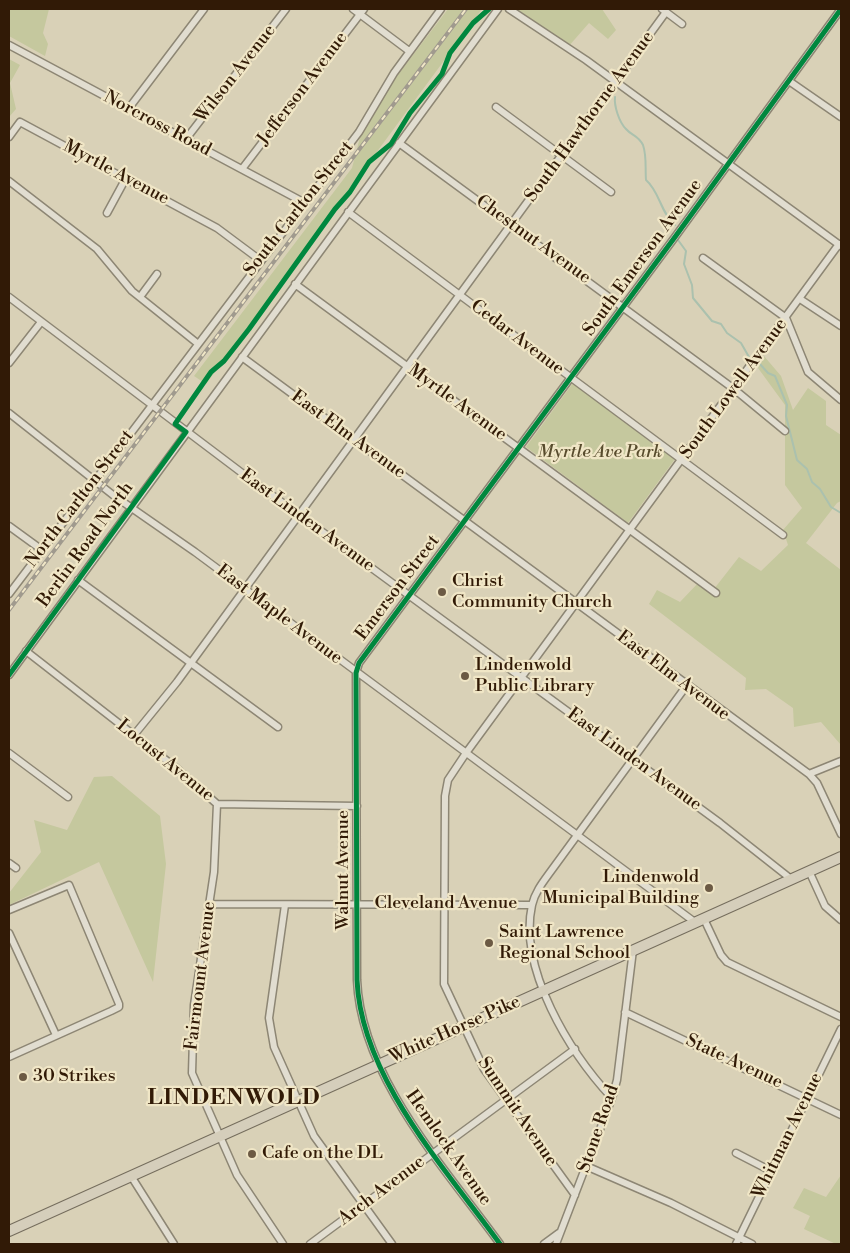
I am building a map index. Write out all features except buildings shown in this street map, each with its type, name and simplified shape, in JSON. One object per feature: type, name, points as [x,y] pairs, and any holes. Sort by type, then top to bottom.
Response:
[{"type":"highway","name":"White Horse Pike","points":[[9,1231],[841,857]]},
{"type":"street","points":[[129,108],[204,9]]},
{"type":"street","name":"Wilson Avenue","points":[[186,139],[286,9]]},
{"type":"street","points":[[353,9],[362,11],[409,51]]},
{"type":"street","name":"South Carlton Street","points":[[150,405],[359,132],[409,51],[441,9]]},
{"type":"street","name":"Berlin Road North","points":[[9,675],[498,9]]},
{"type":"street","points":[[509,9],[617,83],[840,245]]},
{"type":"street","name":"South Emerson Avenue","points":[[465,522],[841,9]]},
{"type":"street","points":[[664,10],[682,24]]},
{"type":"street","name":"South Hawthorne Avenue","points":[[134,735],[299,515],[406,366],[617,83],[664,10]]},
{"type":"street","name":"Jefferson Avenue","points":[[242,169],[362,11]]},
{"type":"street","name":"Norcross Road","points":[[9,45],[305,203]]},
{"type":"street","points":[[789,81],[841,117]]},
{"type":"street","points":[[496,108],[563,154],[611,192]]},
{"type":"street","name":"Myrtle Avenue","points":[[9,137],[20,122],[217,228],[260,260]]},
{"type":"street","name":"Chestnut Avenue","points":[[399,143],[624,306],[785,430]]},
{"type":"street","points":[[107,213],[126,178]]},
{"type":"street","points":[[9,181],[97,249],[121,280],[197,343]]},
{"type":"street","name":"Cedar Avenue","points":[[348,212],[783,535]]},
{"type":"street","name":"South Lowell Avenue","points":[[448,783],[466,753],[520,678],[840,245]]},
{"type":"street","points":[[703,258],[786,318],[808,372],[841,400]]},
{"type":"street","points":[[140,297],[157,274]]},
{"type":"street","name":"Myrtle Avenue","points":[[295,284],[716,593]]},
{"type":"street","name":"East Linden Avenue","points":[[9,297],[186,432],[633,760],[791,879]]},
{"type":"street","points":[[800,298],[841,326]]},
{"type":"street","points":[[9,363],[41,322]]},
{"type":"street","name":"East Elm Avenue","points":[[242,357],[808,774],[817,783],[841,834]]},
{"type":"street","name":"North Carlton Street","points":[[9,594],[150,405]]},
{"type":"street","name":"East Maple Avenue","points":[[9,414],[94,480],[466,753],[700,921]]},
{"type":"street","name":"Emerson Street","points":[[356,672],[359,663],[465,522]]},
{"type":"street","points":[[9,526],[42,550]]},
{"type":"street","points":[[78,580],[278,727]]},
{"type":"street","name":"Locust Avenue","points":[[26,651],[175,767],[217,804],[357,806]]},
{"type":"street","name":"Walnut Avenue","points":[[356,672],[358,1001],[362,1021],[379,1064]]},
{"type":"street","points":[[612,1098],[575,1050],[556,1020],[532,954],[532,905],[539,888],[687,685]]},
{"type":"street","points":[[9,753],[68,797]]},
{"type":"street","points":[[808,774],[841,761]]},
{"type":"street","name":"Summit Avenue","points":[[448,783],[445,796],[444,984],[484,1069],[575,1196]]},
{"type":"street","name":"Fairmount Avenue","points":[[217,804],[214,872],[194,1005],[191,1061],[194,1081],[237,1176],[284,1244]]},
{"type":"street","points":[[9,863],[16,868]]},
{"type":"street","points":[[809,871],[825,906],[841,920]]},
{"type":"street","points":[[9,910],[69,885],[119,1007],[9,1057]]},
{"type":"street","name":"Cleveland Avenue","points":[[209,904],[532,905]]},
{"type":"street","points":[[285,905],[270,1018],[270,1030],[274,1047],[314,1136],[392,1244]]},
{"type":"street","points":[[700,921],[727,962],[841,1017]]},
{"type":"street","points":[[9,933],[56,1035]]},
{"type":"street","name":"Stone Road","points":[[556,1244],[612,1098],[617,1080],[634,950]]},
{"type":"street","name":"State Avenue","points":[[625,1012],[841,1115]]},
{"type":"street","name":"Whitman Avenue","points":[[738,1241],[841,1029]]},
{"type":"street","name":"Arch Avenue","points":[[310,1244],[433,1152],[575,1050]]},
{"type":"street","name":"Hemlock Avenue","points":[[379,1064],[398,1104],[500,1244]]},
{"type":"street","points":[[736,1153],[771,1171]]},
{"type":"street","points":[[586,1166],[671,1203],[738,1241],[752,1244]]},
{"type":"street","points":[[131,1176],[174,1244]]},
{"type":"street","points":[[544,1244],[560,1232]]},
{"type":"green space","points":[[9,9],[49,9],[43,33],[48,44],[45,56],[9,36]]},
{"type":"green space","points":[[448,9],[482,9],[206,384],[194,376],[352,168],[365,118]]},
{"type":"green space","points":[[514,9],[602,9],[616,30],[608,39],[589,23],[568,47]]},
{"type":"green space","points":[[9,59],[20,65],[10,83],[16,109],[9,117]]},
{"type":"green space","points":[[764,356],[781,376],[793,410],[808,388],[826,401],[826,425],[841,435],[841,501],[837,503],[806,543],[841,570],[841,745],[821,722],[794,727],[793,708],[766,689],[745,690],[746,678],[649,604],[657,590],[680,602],[700,581],[714,589],[739,557],[761,571],[788,545],[783,530],[802,508],[785,485],[785,405],[758,368]]},
{"type":"green space","name":"Myrtle Ave Park","points":[[573,383],[675,459],[628,523],[526,447]]},
{"type":"green space","points":[[112,776],[160,816],[166,864],[153,982],[99,862],[9,905],[9,893],[41,852],[34,820],[67,830],[94,777]]},
{"type":"green space","points":[[841,1175],[841,1244],[836,1244],[804,1229],[810,1216],[793,1208],[804,1188],[826,1197]]},
{"type":"waterway","points":[[615,97],[616,109],[621,122],[643,145],[646,180],[654,190],[666,214],[675,225]]},
{"type":"waterway","points":[[678,240],[686,251],[684,264],[692,285],[693,298],[712,321],[721,324],[727,333],[741,343],[749,357]]},
{"type":"waterway","points":[[759,363],[768,373],[775,376],[787,405],[786,416],[797,460],[807,469],[812,482],[820,489],[831,507],[841,513]]},
{"type":"railway","points":[[9,610],[466,9]]},
{"type":"cycle path","points":[[9,675],[186,432],[175,424],[211,372],[224,361],[249,329],[335,209],[350,192],[369,162],[391,144],[410,113],[442,74],[450,53],[473,23],[489,9]]},
{"type":"cycle path","points":[[500,1244],[409,1120],[373,1051],[362,1016],[357,980],[356,673],[359,663],[675,237],[841,9]]},
{"type":"place","name":"Christ Community Church","points":[[442,592]]},
{"type":"place","name":"Lindenwold Public Library","points":[[465,676]]},
{"type":"place","name":"Lindenwold Municipal Building","points":[[709,888]]},
{"type":"place","name":"Saint Lawrence Regional School","points":[[489,943]]},
{"type":"place","name":"30 Strikes","points":[[23,1077]]},
{"type":"place","name":"Cafe on the DL","points":[[252,1154]]},
{"type":"district","name":"LINDENWOLD","points":[[234,1099]]}]
